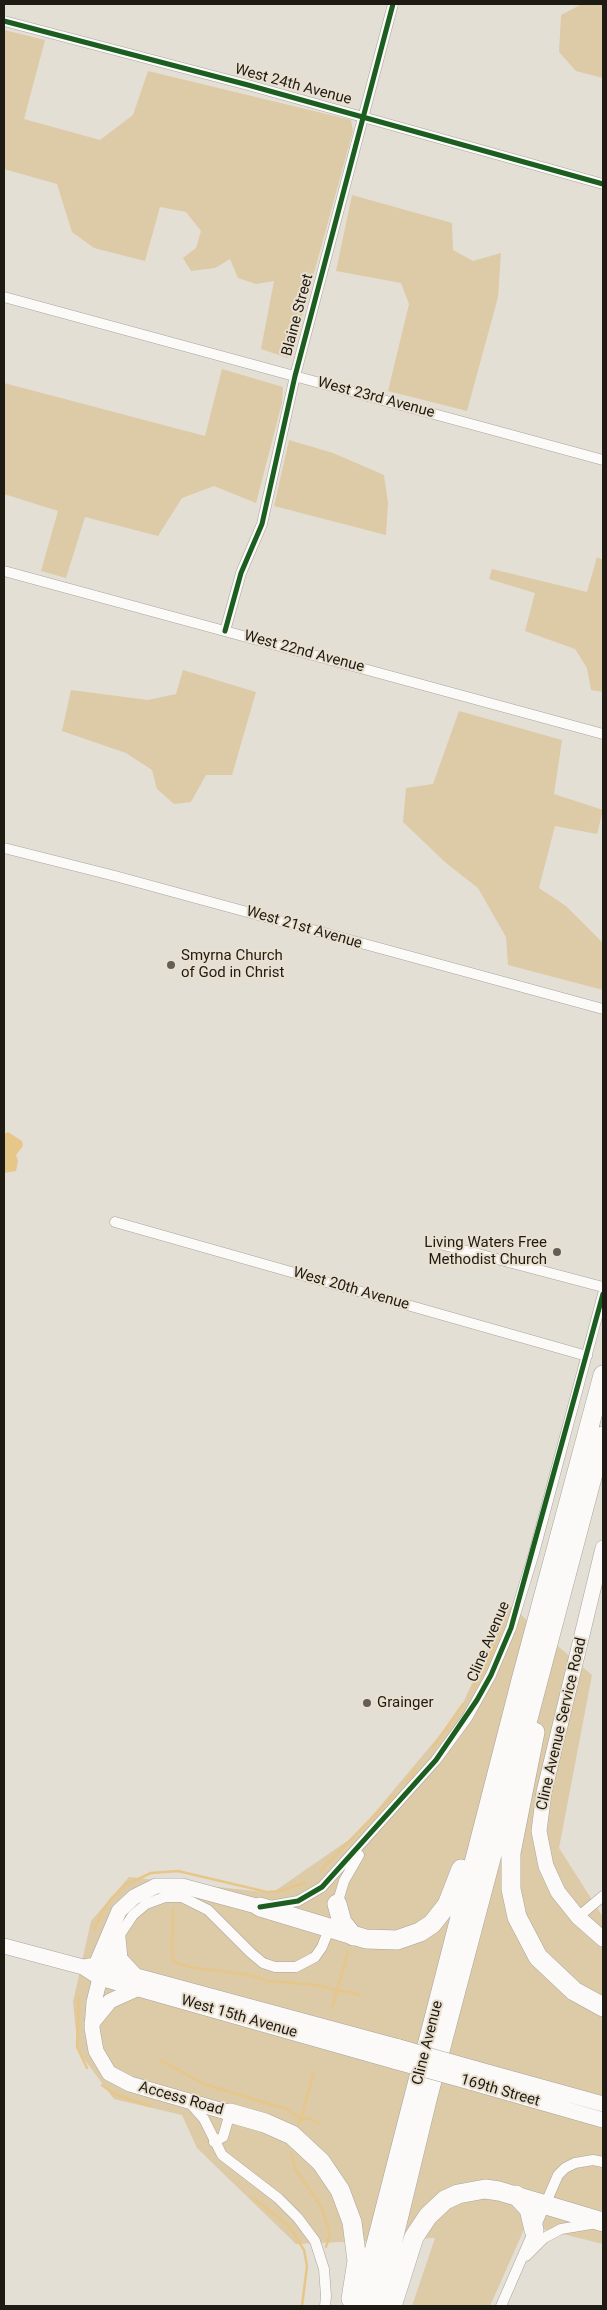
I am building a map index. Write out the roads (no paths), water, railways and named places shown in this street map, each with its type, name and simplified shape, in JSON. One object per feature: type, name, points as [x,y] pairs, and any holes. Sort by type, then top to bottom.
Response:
[{"type":"highway","name":"Cline Avenue","points":[[360,2306],[521,1680],[603,1375]]},
{"type":"highway","name":"Cline Avenue","points":[[377,2306],[428,2096],[603,1436]]},
{"type":"highway","points":[[548,1641],[536,1728],[511,1853],[511,1889],[517,1918],[538,1957],[574,1991],[603,2007]]},
{"type":"highway","points":[[260,1907],[374,1941],[397,1940],[420,1932],[432,1924],[443,1912],[455,1887],[521,1680]]},
{"type":"highway","points":[[336,1904],[342,1922],[353,1936]]},
{"type":"highway","points":[[230,2113],[265,2123],[292,2135],[321,2162],[340,2190],[352,2222],[357,2261],[350,2306]]},
{"type":"highway","points":[[392,2306],[414,2237],[428,2216],[445,2200],[469,2191],[485,2189],[516,2195],[603,2223]]},
{"type":"highway","points":[[516,2195],[529,2209],[534,2230]]},
{"type":"main road","name":"Cline Avenue Service Road","points":[[603,1548],[544,1792],[539,1830],[541,1851],[552,1880],[565,1904],[603,1939]]},
{"type":"main road","name":"Cline Avenue","points":[[96,1970],[119,1911],[134,1897],[156,1886],[182,1886],[260,1907]]},
{"type":"main road","points":[[92,2022],[110,2001],[138,1982],[120,1959],[118,1938]]},
{"type":"main road","name":"West 15th Avenue","points":[[4,1946],[138,1982],[397,2062]]},
{"type":"main road","name":"Access Road","points":[[96,1970],[92,2022],[96,2052],[109,2073],[130,2084],[230,2113]]},
{"type":"main road","name":"West 15th Avenue","points":[[138,1982],[399,2047]]},
{"type":"main road","name":"169th Street","points":[[399,2047],[472,2075],[603,2120]]},
{"type":"main road","name":"169th Street","points":[[397,2062],[472,2075],[603,2104]]},
{"type":"street","name":"Blaine Street","points":[[225,631],[240,573],[262,524],[295,376],[393,4]]},
{"type":"street","name":"West 24th Avenue","points":[[4,20],[603,184]]},
{"type":"street","name":"West 23rd Avenue","points":[[4,297],[603,460]]},
{"type":"street","name":"West 22nd Avenue","points":[[4,571],[603,734]]},
{"type":"street","name":"West 21st Avenue","points":[[4,848],[107,874],[603,1009]]},
{"type":"street","name":"West 20th Avenue","points":[[115,1222],[586,1356]]},
{"type":"street","points":[[444,1245],[603,1287]]},
{"type":"street","name":"Cline Avenue","points":[[260,1907],[298,1901],[322,1887],[367,1840],[436,1760],[467,1718],[497,1662],[511,1628],[534,1553],[603,1294]]},
{"type":"street","name":"Cline Avenue","points":[[96,1970],[133,1915],[146,1904],[165,1897],[182,1897],[208,1910],[262,1963],[275,1967],[296,1967],[307,1962],[319,1952],[329,1929],[344,1881],[367,1840]]},
{"type":"street","points":[[578,1917],[603,1896]]},
{"type":"street","points":[[187,2100],[204,2119],[222,2155],[278,2198],[298,2218],[315,2241],[324,2270],[325,2306]]},
{"type":"street","name":"Access Road","points":[[214,2142],[223,2137],[230,2113]]},
{"type":"street","points":[[501,2306],[558,2175],[565,2168],[584,2161],[603,2162]]},
{"type":"street","points":[[520,2265],[532,2248],[561,2229],[583,2224],[603,2223]]},
{"type":"waterway","points":[[473,1689],[495,1646]]},
{"type":"waterway","points":[[433,1747],[463,1704]]},
{"type":"waterway","points":[[407,1781],[416,1769]]},
{"type":"waterway","points":[[321,1870],[394,1795]]},
{"type":"waterway","points":[[94,1930],[111,1899],[125,1885],[151,1873],[178,1871],[267,1892],[280,1891],[305,1883]]},
{"type":"waterway","points":[[173,1909],[172,1956],[175,1963],[190,1967],[249,1975],[269,1981],[316,1985],[360,1995]]},
{"type":"waterway","points":[[332,2008],[348,1952]]},
{"type":"waterway","points":[[79,1997],[77,2047],[87,2068]]},
{"type":"waterway","points":[[160,2060],[204,2084],[286,2109],[299,2117],[299,2124]]},
{"type":"waterway","points":[[301,2119],[314,2072]]},
{"type":"waterway","points":[[102,2085],[114,2094],[150,2106]]},
{"type":"waterway","points":[[301,2120],[310,2118],[319,2124]]},
{"type":"waterway","points":[[291,2153],[295,2168],[322,2208],[330,2234],[326,2247]]},
{"type":"waterway","points":[[252,2197],[289,2226],[304,2250],[307,2266],[302,2306]]},
{"type":"place","name":"Smyrna Church of God in Christ","points":[[171,965]]},
{"type":"place","name":"Living Waters Free Methodist Church","points":[[557,1252]]},
{"type":"place","name":"Grainger","points":[[367,1703]]}]
